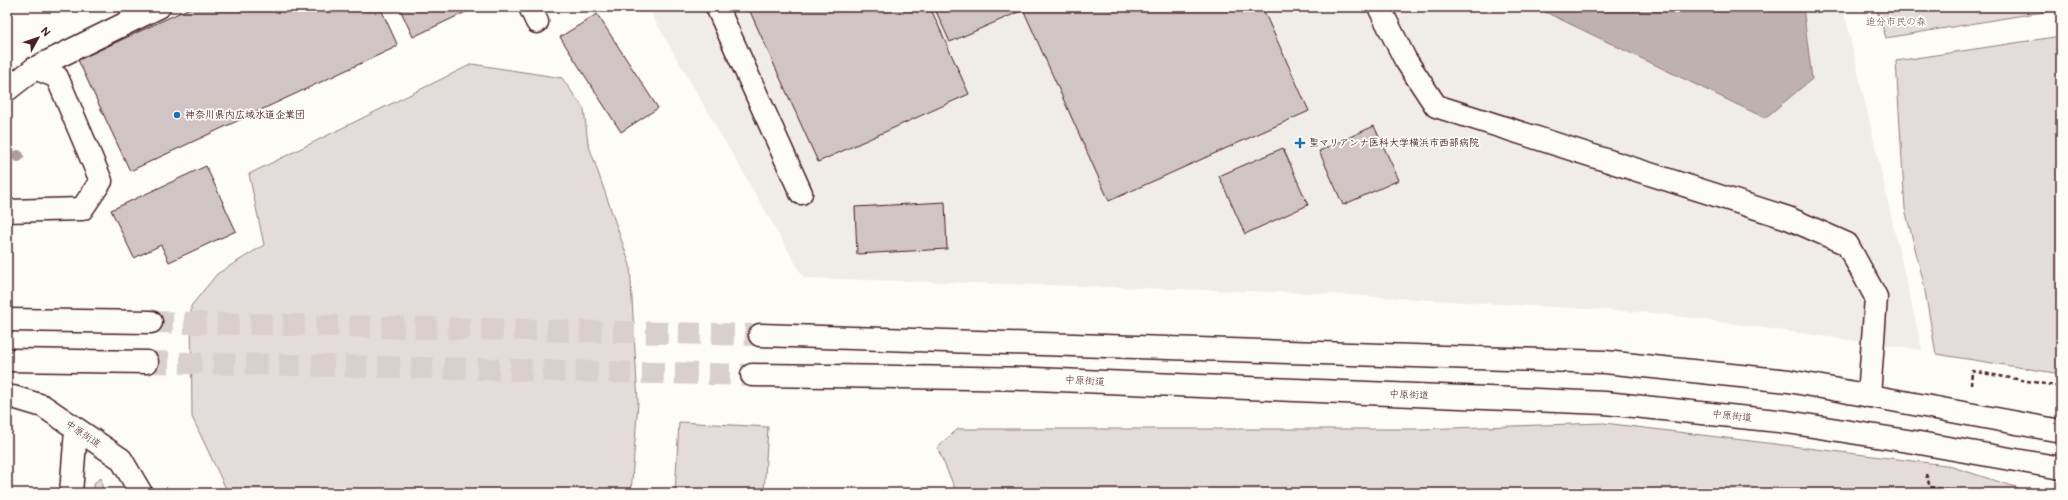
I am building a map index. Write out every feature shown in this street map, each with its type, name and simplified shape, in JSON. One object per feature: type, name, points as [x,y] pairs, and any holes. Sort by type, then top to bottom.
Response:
[{"type":"main road","points":[[7,90],[35,68],[160,7]]},
{"type":"main road","points":[[717,7],[801,193]]},
{"type":"main road","points":[[1379,7],[1405,59],[1436,106],[1788,218],[1847,244],[1876,297],[1869,396]]},
{"type":"main road","points":[[7,211],[82,209],[102,181],[57,77],[35,68]]},
{"type":"main road","points":[[7,320],[151,322]]},
{"type":"main road","points":[[760,335],[1605,362],[1789,381],[2061,432]]},
{"type":"main road","points":[[7,360],[147,362]]},
{"type":"main road","name":"中原街道","points":[[752,375],[1035,379],[1605,403],[1787,422],[1914,442],[2061,468]]},
{"type":"main road","name":"中原街道","points":[[7,397],[12,397],[43,406],[76,430],[122,459],[141,493]]},
{"type":"main road","points":[[71,493],[76,430]]},
{"type":"path","points":[[1971,385],[1972,371],[2061,387]]},
{"type":"path","points":[[2061,419],[2057,444],[2061,445]]},
{"type":"path","points":[[1926,474],[1930,486],[1965,493]]},
{"type":"shaded area","name":"聖マリアンナ医科大学横浜市西部病院","points":[[647,7],[1843,7],[1922,350],[1655,313],[1314,293],[804,278]]},
{"type":"shaded area","points":[[1535,7],[1803,7],[1812,79],[1765,118]]},
{"type":"green space","name":"追分市民の森","points":[[1876,7],[2061,7],[2061,10],[1886,38]]},
{"type":"green space","points":[[2061,36],[2061,374],[1936,354],[1923,280],[1905,209],[1896,61]]},
{"type":"green space","points":[[472,64],[562,78],[584,109],[588,143],[630,265],[638,402],[631,493],[228,493],[192,417],[191,306],[217,274],[264,245],[249,174]]},
{"type":"green space","points":[[679,422],[768,427],[764,493],[675,493]]},
{"type":"green space","points":[[1604,423],[1946,465],[2025,490],[2027,493],[957,493],[937,447],[958,429],[1421,429]]},
{"type":"green space","points":[[101,478],[103,493],[94,493],[94,483]]},
{"type":"building","name":"神奈川県内広域水道企業団","points":[[192,7],[380,7],[398,46],[130,171],[78,60]]},
{"type":"building","points":[[399,7],[476,7],[413,37]]},
{"type":"building","points":[[748,7],[930,7],[969,94],[818,162]]},
{"type":"building","points":[[934,7],[1022,7],[1023,10],[950,42]]},
{"type":"building","points":[[1022,7],[1262,7],[1309,111],[1109,201]]},
{"type":"building","points":[[597,14],[658,108],[621,132],[560,37]]},
{"type":"building","points":[[1374,126],[1399,180],[1343,205],[1319,151]]},
{"type":"building","points":[[1283,148],[1308,205],[1245,234],[1219,176]]},
{"type":"building","points":[[206,166],[236,231],[169,262],[161,245],[134,258],[111,210]]},
{"type":"building","points":[[945,202],[947,249],[857,254],[855,207]]},
{"type":"tunnel","points":[[151,322],[760,335]]},
{"type":"tunnel","points":[[147,362],[752,375]]},
{"type":"place","name":"神奈川県内広域水道企業団","points":[[177,115]]},
{"type":"place","name":"聖マリアンナ医科大学横浜市西部病院","points":[[1300,143]]}]
